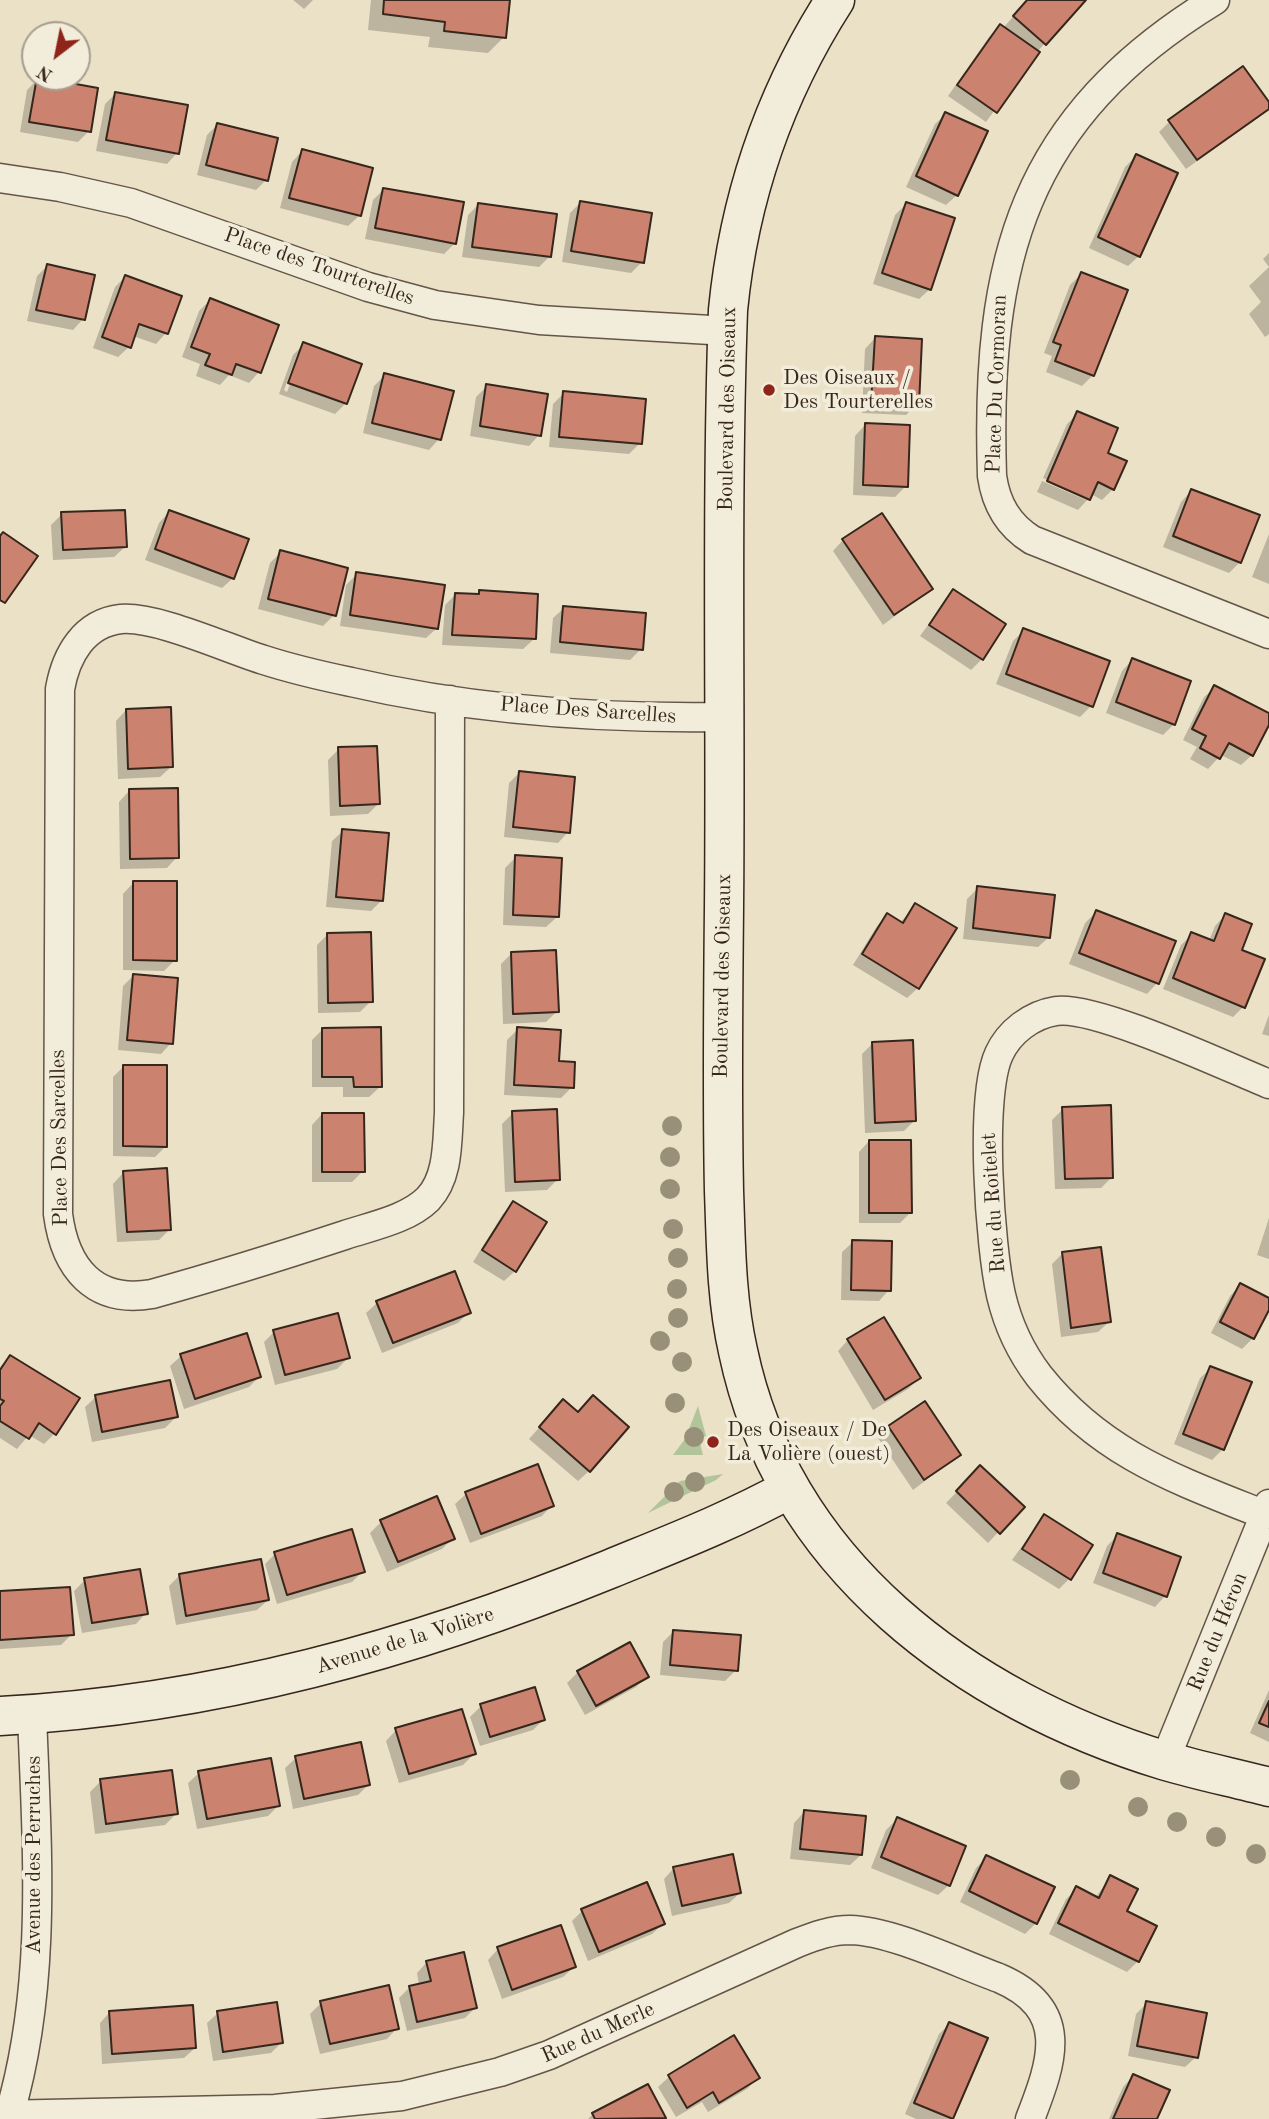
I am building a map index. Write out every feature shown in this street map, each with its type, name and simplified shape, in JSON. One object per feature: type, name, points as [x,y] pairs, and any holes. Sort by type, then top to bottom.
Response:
[{"type":"street","name":"Boulevard des Oiseaux","points":[[835,0],[782,95],[754,173],[736,248],[728,331],[722,1104],[727,1269],[733,1326],[743,1372],[773,1462],[789,1489],[864,1585],[933,1647],[969,1672],[1039,1710],[1165,1760],[1269,1811]]},
{"type":"street","name":"Place Du Cormoran","points":[[1215,0],[1167,33],[1105,85],[1072,124],[1032,192],[1005,267],[998,306],[992,476],[997,498],[1007,518],[1032,540],[1269,634]]},
{"type":"street","name":"Place des Tourterelles","points":[[0,178],[60,187],[131,203],[368,287],[435,305],[539,320],[728,331]]},
{"type":"street","name":"Place Des Sarcelles","points":[[450,700],[449,1113],[447,1153],[436,1188],[427,1200],[405,1214],[281,1256],[152,1294],[133,1297],[102,1290],[87,1279],[67,1256],[58,1214],[60,689],[69,656],[90,631],[120,619],[135,620],[312,673],[450,700],[623,715],[726,717]]},
{"type":"street","name":"Rue du Roitelet","points":[[1267,1509],[1148,1468],[1120,1451],[1078,1418],[1026,1357],[1009,1320],[995,1257],[989,1108],[995,1063],[1007,1041],[1024,1024],[1058,1010],[1097,1015],[1269,1084]]},
{"type":"street","name":"Avenue de la Volière","points":[[16,1715],[207,1693],[390,1649],[565,1587],[710,1528],[789,1489]]},
{"type":"street","name":"Rue du Héron","points":[[1165,1760],[1267,1509]]},
{"type":"street","name":"Avenue des Perruches","points":[[6,2116],[22,2066],[37,1944],[38,1874],[16,1715]]},
{"type":"street","name":"Boulevard des Oiseaux","points":[[1165,1760],[1269,1787]]},
{"type":"street","name":"Rue du Merle","points":[[6,2116],[302,2108],[402,2096],[462,2082],[549,2055],[797,1943],[824,1933],[848,1930],[888,1937],[999,1978],[1017,1986],[1038,2005],[1051,2033],[1052,2044],[1047,2075],[1030,2119]]},
{"type":"green space","points":[[698,1406],[706,1436],[699,1439],[703,1455],[673,1455],[685,1439]]},
{"type":"green space","points":[[723,1474],[716,1480],[648,1513],[680,1481]]},
{"type":"building","points":[[384,0],[510,0],[506,38],[444,31],[445,22],[383,14]]},
{"type":"building","points":[[1027,0],[1086,0],[1046,45],[1013,16]]},
{"type":"building","points":[[1000,24],[1040,52],[997,113],[957,85]]},
{"type":"building","points":[[1243,66],[1269,102],[1269,109],[1197,160],[1168,120]]},
{"type":"building","points":[[91,87],[98,88],[91,132],[29,122],[35,91],[91,91]]},
{"type":"building","points":[[115,92],[188,105],[179,154],[106,140]]},
{"type":"building","points":[[945,112],[988,131],[958,196],[916,176]]},
{"type":"building","points":[[217,123],[278,138],[268,181],[206,165]]},
{"type":"building","points":[[302,149],[373,168],[361,216],[289,198]]},
{"type":"building","points":[[1136,154],[1178,173],[1140,257],[1098,237]]},
{"type":"building","points":[[383,188],[464,202],[456,244],[375,228]]},
{"type":"building","points":[[580,201],[652,213],[644,263],[571,251]]},
{"type":"building","points":[[906,202],[955,218],[931,290],[882,273]]},
{"type":"building","points":[[478,203],[557,214],[551,257],[472,247]]},
{"type":"building","points":[[47,264],[95,275],[85,320],[36,310]]},
{"type":"building","points":[[1081,272],[1128,290],[1094,376],[1055,361],[1061,345],[1053,342]]},
{"type":"building","points":[[125,275],[182,296],[168,334],[139,324],[131,348],[102,337]]},
{"type":"building","points":[[210,298],[279,325],[261,373],[236,364],[232,375],[205,365],[210,354],[191,347]]},
{"type":"building","points":[[875,336],[922,339],[919,405],[871,403]]},
{"type":"building","points":[[303,342],[362,364],[347,404],[288,383]]},
{"type":"building","points":[[384,373],[454,391],[441,440],[372,423]]},
{"type":"building","points":[[486,384],[548,394],[541,436],[480,426]]},
{"type":"building","points":[[563,391],[646,399],[642,444],[559,437]]},
{"type":"building","points":[[1077,411],[1118,428],[1108,453],[1127,461],[1114,490],[1098,482],[1090,500],[1047,481]]},
{"type":"building","points":[[865,423],[910,425],[908,487],[863,485]]},
{"type":"building","points":[[1191,489],[1260,515],[1241,563],[1173,536]]},
{"type":"building","points":[[125,510],[127,547],[63,550],[61,512]]},
{"type":"building","points":[[169,510],[249,539],[234,579],[155,549]]},
{"type":"building","points":[[882,513],[933,589],[894,615],[842,539]]},
{"type":"building","points":[[3,532],[38,556],[5,603],[0,600],[0,536]]},
{"type":"building","points":[[280,550],[348,568],[336,616],[268,599]]},
{"type":"building","points":[[356,572],[445,585],[438,629],[350,615]]},
{"type":"building","points":[[953,589],[1006,624],[983,660],[929,625]]},
{"type":"building","points":[[479,590],[538,594],[536,639],[452,635],[455,593],[479,594]]},
{"type":"building","points":[[563,606],[646,613],[643,650],[560,642]]},
{"type":"building","points":[[1023,628],[1110,661],[1093,707],[1006,674]]},
{"type":"building","points":[[1132,658],[1191,681],[1175,725],[1116,702]]},
{"type":"building","points":[[1214,685],[1269,713],[1269,725],[1253,756],[1229,743],[1220,759],[1200,748],[1206,736],[1192,729]]},
{"type":"building","points":[[171,707],[173,767],[128,769],[126,709]]},
{"type":"building","points":[[377,746],[380,804],[340,806],[338,747]]},
{"type":"building","points":[[519,771],[575,777],[570,833],[513,827]]},
{"type":"building","points":[[178,788],[179,858],[130,859],[129,789]]},
{"type":"building","points":[[342,829],[389,833],[383,901],[336,897]]},
{"type":"building","points":[[515,855],[562,858],[559,917],[513,915]]},
{"type":"building","points":[[133,881],[177,881],[177,961],[133,960]]},
{"type":"building","points":[[977,886],[1055,895],[1050,938],[973,928]]},
{"type":"building","points":[[915,903],[957,928],[919,989],[862,954],[887,913],[903,923]]},
{"type":"building","points":[[1096,910],[1176,941],[1159,984],[1079,953]]},
{"type":"building","points":[[1225,913],[1252,924],[1242,950],[1265,959],[1245,1008],[1173,978],[1191,932],[1214,941]]},
{"type":"building","points":[[371,932],[373,1002],[328,1003],[327,933]]},
{"type":"building","points":[[556,950],[559,1012],[513,1014],[511,952]]},
{"type":"building","points":[[133,974],[178,978],[173,1044],[127,1040]]},
{"type":"building","points":[[381,1027],[382,1087],[354,1087],[353,1077],[322,1077],[322,1028]]},
{"type":"building","points":[[517,1027],[561,1030],[559,1061],[575,1062],[574,1088],[514,1085]]},
{"type":"building","points":[[913,1040],[916,1121],[875,1123],[872,1042]]},
{"type":"building","points":[[123,1065],[167,1065],[167,1147],[123,1146]]},
{"type":"building","points":[[1111,1105],[1113,1178],[1065,1179],[1062,1107]]},
{"type":"building","points":[[557,1109],[560,1180],[515,1182],[512,1111]]},
{"type":"building","points":[[322,1113],[364,1113],[365,1172],[322,1172]]},
{"type":"building","points":[[869,1140],[911,1140],[912,1213],[869,1213]]},
{"type":"building","points":[[167,1168],[171,1230],[127,1232],[123,1171]]},
{"type":"building","points":[[513,1201],[547,1222],[516,1272],[482,1250]]},
{"type":"building","points":[[852,1240],[892,1241],[891,1291],[851,1290]]},
{"type":"building","points":[[1101,1247],[1111,1322],[1071,1328],[1062,1252]]},
{"type":"building","points":[[455,1271],[471,1313],[393,1343],[376,1301]]},
{"type":"building","points":[[1240,1283],[1269,1298],[1269,1310],[1254,1339],[1220,1322]]},
{"type":"building","points":[[338,1313],[350,1358],[285,1375],[273,1330]]},
{"type":"building","points":[[884,1317],[921,1378],[885,1400],[847,1339]]},
{"type":"building","points":[[247,1333],[261,1377],[195,1399],[180,1354]]},
{"type":"building","points":[[10,1355],[80,1398],[56,1435],[39,1423],[29,1439],[0,1421],[0,1406],[4,1401],[0,1399],[0,1370]]},
{"type":"building","points":[[1210,1366],[1252,1382],[1224,1450],[1183,1434]]},
{"type":"building","points":[[170,1380],[178,1417],[102,1432],[95,1395]]},
{"type":"building","points":[[593,1395],[629,1427],[590,1472],[539,1427],[563,1399],[578,1412]]},
{"type":"building","points":[[925,1401],[961,1455],[924,1480],[888,1426]]},
{"type":"building","points":[[538,1464],[554,1506],[481,1534],[465,1492]]},
{"type":"building","points":[[980,1465],[1025,1507],[1000,1534],[956,1491]]},
{"type":"building","points":[[437,1496],[455,1539],[398,1562],[380,1520]]},
{"type":"building","points":[[1044,1514],[1093,1545],[1071,1580],[1022,1549]]},
{"type":"building","points":[[352,1529],[365,1572],[287,1595],[274,1552]]},
{"type":"building","points":[[1117,1533],[1181,1557],[1167,1597],[1103,1573]]},
{"type":"building","points":[[261,1559],[269,1600],[186,1616],[179,1574]]},
{"type":"building","points":[[140,1569],[148,1614],[92,1623],[84,1578]]},
{"type":"building","points":[[70,1587],[74,1635],[0,1640],[0,1591]]},
{"type":"building","points":[[673,1630],[741,1635],[738,1671],[670,1665]]},
{"type":"building","points":[[630,1642],[649,1677],[596,1706],[577,1671]]},
{"type":"building","points":[[535,1687],[545,1720],[490,1737],[480,1704]]},
{"type":"building","points":[[1269,1701],[1269,1727],[1259,1723]]},
{"type":"building","points":[[462,1709],[476,1754],[409,1774],[395,1728]]},
{"type":"building","points":[[361,1742],[370,1785],[304,1799],[295,1756]]},
{"type":"building","points":[[271,1758],[280,1806],[207,1819],[198,1771]]},
{"type":"building","points":[[172,1770],[178,1814],[106,1824],[100,1779]]},
{"type":"building","points":[[804,1810],[866,1816],[862,1855],[800,1849]]},
{"type":"building","points":[[897,1817],[966,1846],[950,1886],[881,1857]]},
{"type":"building","points":[[733,1854],[741,1893],[682,1906],[673,1867]]},
{"type":"building","points":[[986,1855],[1055,1887],[1037,1924],[969,1891]]},
{"type":"building","points":[[1110,1875],[1138,1889],[1127,1911],[1157,1926],[1139,1962],[1058,1923],[1076,1886],[1099,1898]]},
{"type":"building","points":[[647,1882],[665,1924],[599,1952],[581,1909]]},
{"type":"building","points":[[561,1925],[576,1967],[512,1990],[497,1947]]},
{"type":"building","points":[[464,1952],[477,2008],[417,2022],[409,1986],[431,1981],[426,1961]]},
{"type":"building","points":[[389,1985],[399,2029],[330,2044],[320,2001]]},
{"type":"building","points":[[1146,2001],[1207,2013],[1198,2058],[1137,2046]]},
{"type":"building","points":[[277,2002],[283,2043],[223,2052],[217,2011]]},
{"type":"building","points":[[193,2005],[196,2048],[112,2054],[109,2011]]},
{"type":"building","points":[[949,2022],[988,2038],[953,2119],[914,2103]]},
{"type":"building","points":[[734,2035],[760,2078],[719,2103],[713,2092],[687,2108],[668,2075]]},
{"type":"building","points":[[1133,2074],[1170,2090],[1157,2119],[1113,2119]]},
{"type":"building","points":[[648,2084],[666,2118],[595,2119],[592,2113]]},
{"type":"place","name":"Des Oiseaux / Des Tourterelles","points":[[769,390]]},
{"type":"place","name":"Des Oiseaux / De La Volière (ouest)","points":[[713,1442]]}]
